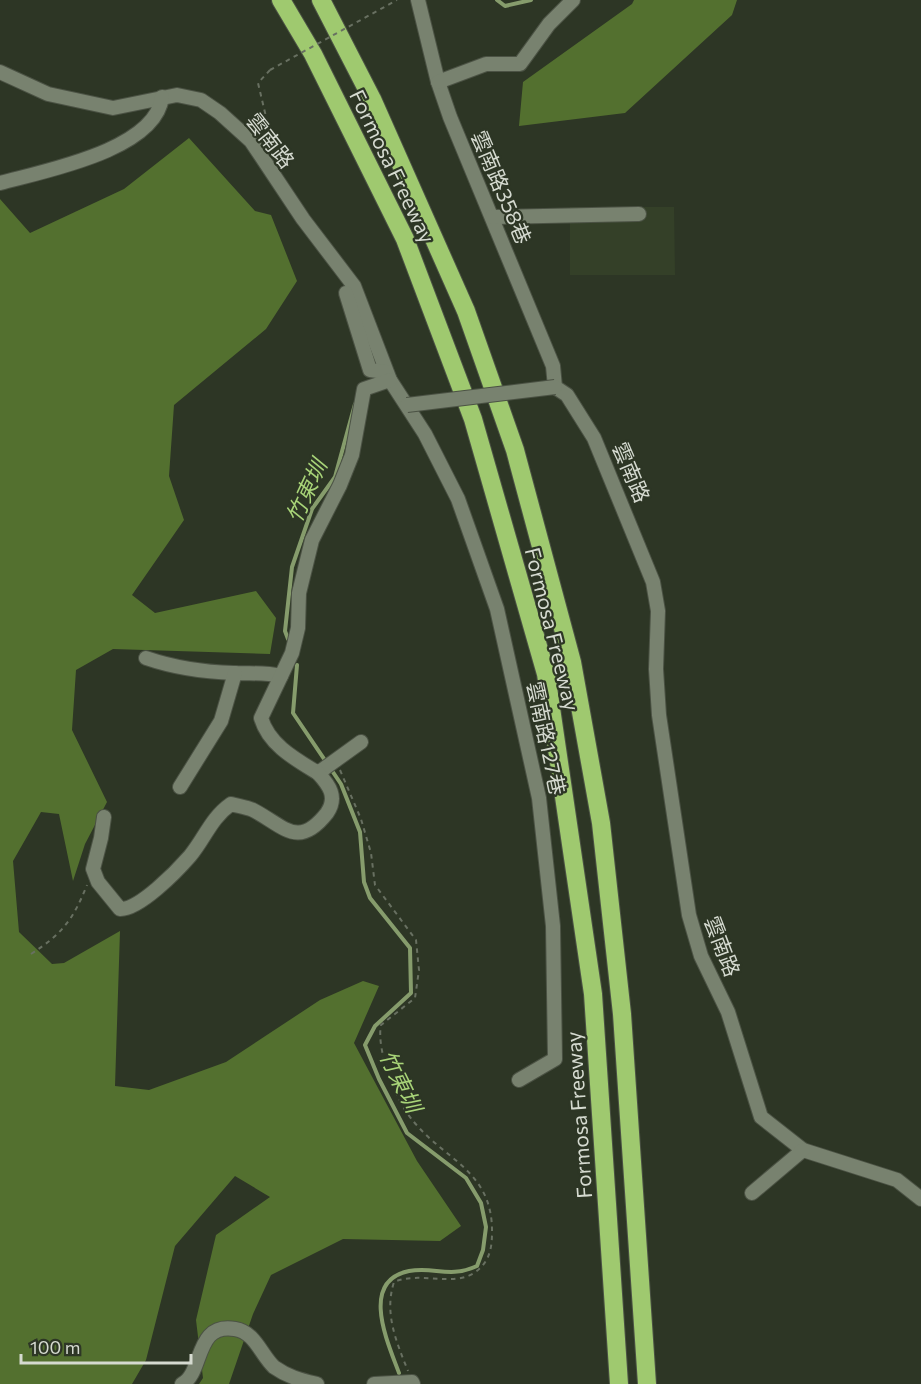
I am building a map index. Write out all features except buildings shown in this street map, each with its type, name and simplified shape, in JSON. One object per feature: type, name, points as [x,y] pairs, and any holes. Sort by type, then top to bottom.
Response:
[{"type":"highway","name":"Formosa Freeway","points":[[281,0],[313,54],[405,239],[472,419],[546,674],[593,994],[619,1384]]},
{"type":"highway","name":"Formosa Freeway","points":[[321,0],[372,99],[466,311],[515,450],[573,662],[601,823],[622,1014],[647,1384]]},
{"type":"street","name":"雲南路358巷","points":[[418,0],[438,82],[554,366],[555,387]]},
{"type":"street","points":[[438,82],[486,64],[520,64],[549,24],[573,0]]},
{"type":"street","name":"雲南路","points":[[0,72],[48,94],[78,102],[113,108],[162,98],[187,96],[201,100],[220,112],[250,141],[303,219],[354,286],[388,376],[407,405]]},
{"type":"street","points":[[0,183],[41,172],[129,141],[150,125],[161,109],[162,98]]},
{"type":"street","points":[[492,217],[639,214]]},
{"type":"street","points":[[346,293],[370,369],[388,376]]},
{"type":"street","points":[[361,742],[326,767],[298,761],[266,734],[261,718],[292,652],[298,628],[299,594],[312,540],[340,486],[352,455],[364,389],[388,376]]},
{"type":"street","points":[[407,405],[555,387]]},
{"type":"street","name":"雲南路","points":[[555,387],[567,395],[594,438],[654,582],[658,611],[656,669],[659,715],[689,915],[701,956],[728,1012],[761,1117],[802,1150],[897,1180],[921,1199]]},
{"type":"street","name":"雲南路127巷","points":[[407,405],[458,499],[497,609],[539,798],[553,926],[555,1059],[519,1080]]},
{"type":"street","points":[[146,658],[178,669],[235,674],[266,672],[280,676]]},
{"type":"street","points":[[180,787],[221,721],[235,674]]},
{"type":"street","points":[[104,817],[102,838],[93,869],[110,898],[120,909],[129,909],[141,902],[190,856],[216,814],[231,804],[251,809],[285,831],[298,834],[310,829],[332,806],[333,796],[326,767]]},
{"type":"street","points":[[752,1193],[802,1150]]},
{"type":"street","points":[[182,1384],[186,1382],[193,1369],[203,1342],[220,1330],[236,1329],[246,1334],[273,1365],[289,1377],[317,1384]]},
{"type":"street","points":[[375,1384],[412,1383]]},
{"type":"path","points":[[270,168],[279,160],[282,151],[267,121],[258,83],[270,70],[397,0]]},
{"type":"path","points":[[326,767],[361,819],[375,885],[416,940],[420,970],[415,998],[381,1025],[379,1039],[383,1056],[400,1100],[413,1122],[465,1165],[483,1191],[492,1221],[492,1250],[484,1264],[473,1274],[459,1278],[434,1279],[408,1276],[394,1282],[389,1298],[393,1331],[412,1383]]},
{"type":"path","points":[[31,954],[66,927],[77,910],[93,869]]},
{"type":"shaded area","points":[[570,207],[674,207],[675,275],[570,275]]},
{"type":"green space","points":[[634,0],[737,0],[732,15],[625,113],[519,126],[523,82],[632,4]]},
{"type":"green space","points":[[189,138],[255,211],[271,215],[297,281],[266,329],[174,405],[169,476],[184,520],[132,595],[155,613],[256,591],[276,618],[270,654],[113,649],[76,670],[72,730],[107,802],[85,844],[73,881],[59,814],[41,812],[13,861],[19,932],[52,964],[64,963],[120,931],[115,1086],[149,1090],[226,1062],[320,1000],[363,981],[379,986],[354,1043],[417,1161],[461,1226],[440,1241],[343,1239],[271,1275],[253,1314],[229,1384],[199,1384],[203,1378],[196,1320],[216,1235],[270,1197],[235,1176],[175,1246],[146,1360],[132,1384],[0,1384],[0,199],[30,233],[124,189]]},
{"type":"waterway","name":"竹東圳","points":[[497,0],[505,6],[531,0]]},
{"type":"waterway","name":"竹東圳","points":[[288,639],[285,631],[292,567],[312,509],[335,477],[355,404]]},
{"type":"waterway","name":"竹東圳","points":[[297,665],[293,713],[341,784],[360,832],[364,882],[370,898],[410,948],[411,993],[375,1026],[365,1045],[379,1079],[407,1133],[466,1178],[481,1203],[486,1227],[483,1250],[477,1266],[458,1272],[409,1271],[394,1277],[385,1287],[381,1300],[381,1314],[399,1373]]}]
